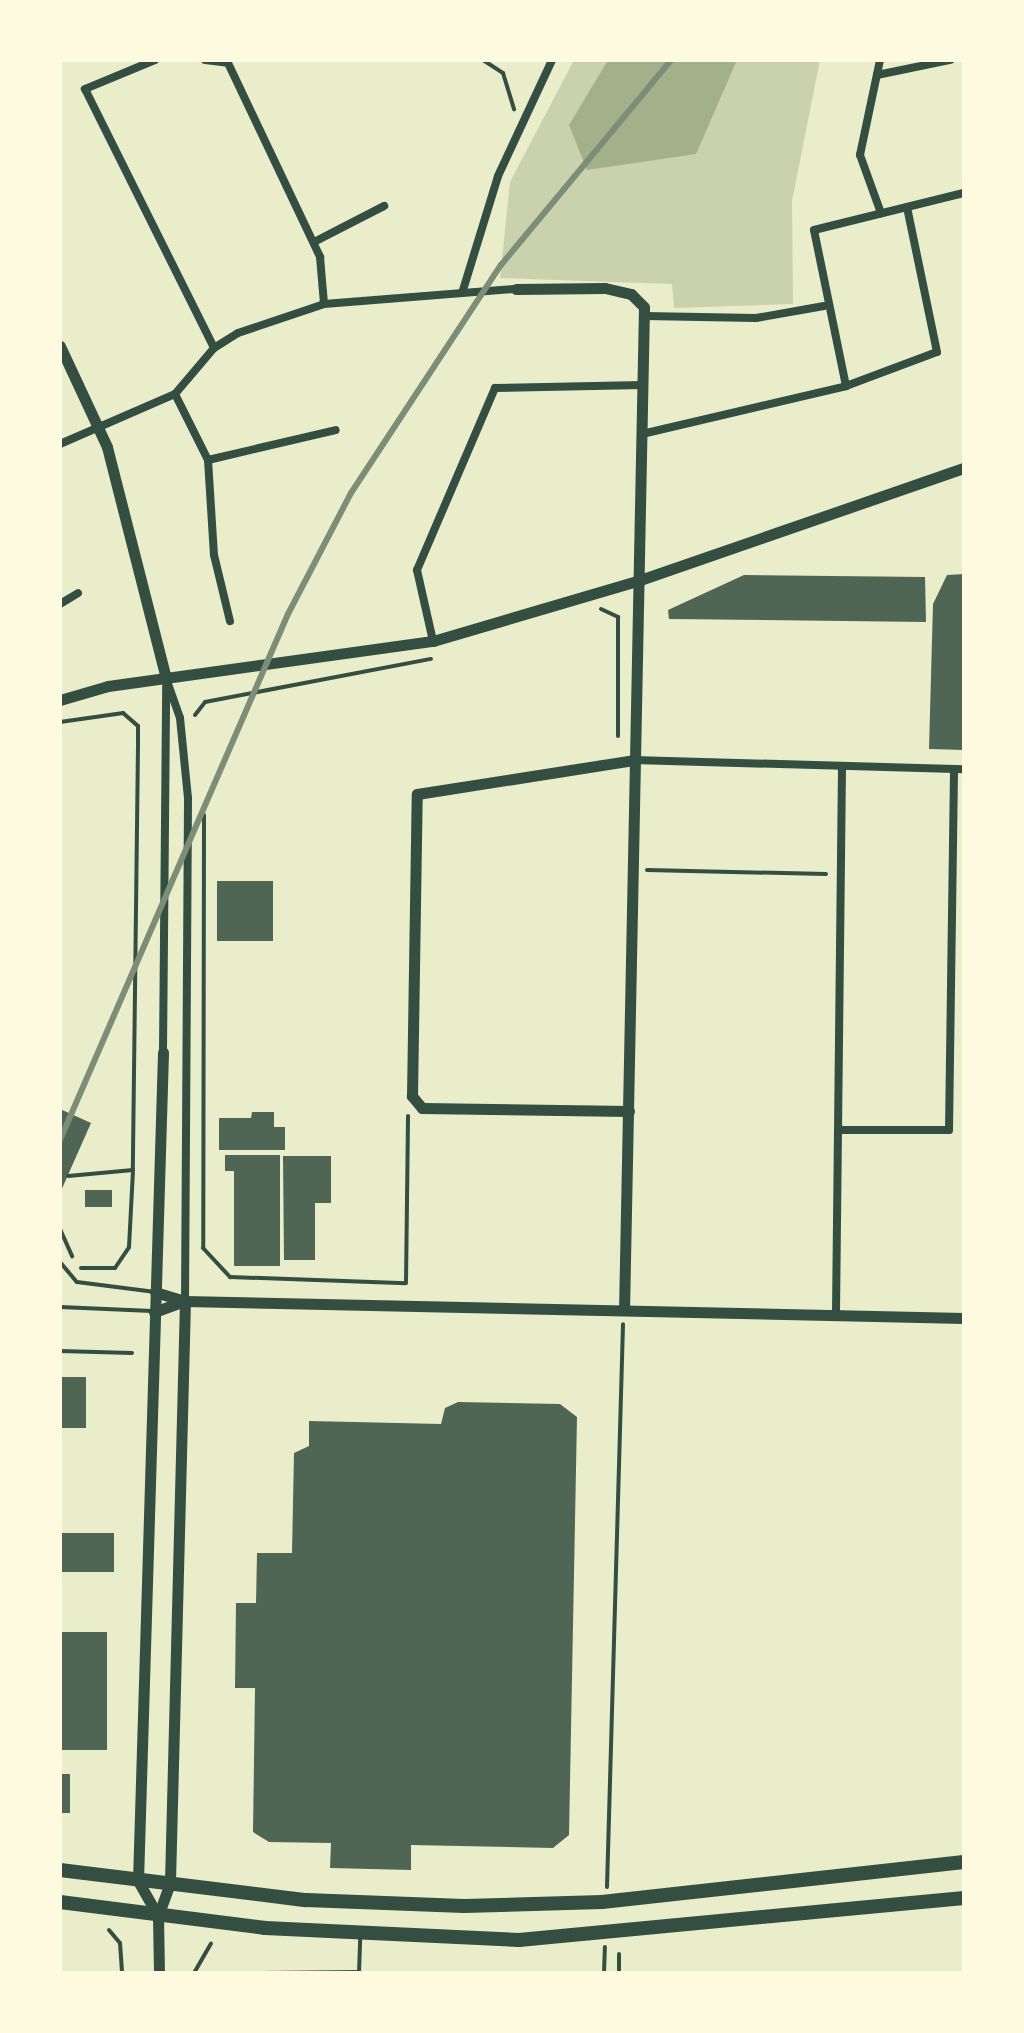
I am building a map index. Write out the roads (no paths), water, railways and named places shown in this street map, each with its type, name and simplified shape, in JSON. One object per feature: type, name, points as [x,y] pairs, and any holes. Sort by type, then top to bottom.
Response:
[{"type":"highway","points":[[60,1870],[306,1900],[535,1905],[964,1862]]},
{"type":"highway","points":[[60,1902],[158,1916],[360,1935],[603,1937],[964,1898]]},
{"type":"street","points":[[152,60],[85,89],[214,348]]},
{"type":"street","points":[[205,60],[228,63],[314,242],[324,304]]},
{"type":"street","points":[[463,290],[518,124],[552,60]]},
{"type":"street","points":[[880,60],[860,155],[881,213]]},
{"type":"street","points":[[877,75],[950,60]]},
{"type":"street","points":[[846,386],[824,306],[814,230],[964,193]]},
{"type":"street","points":[[314,242],[384,206]]},
{"type":"street","points":[[642,434],[846,386],[937,352],[907,207]]},
{"type":"street","points":[[60,444],[130,417],[175,394],[214,348],[324,304],[463,290],[631,294],[644,316],[624,1309]]},
{"type":"street","points":[[644,316],[756,318],[824,306]]},
{"type":"street","points":[[60,346],[107,447],[166,678],[180,718],[188,798],[185,1301],[170,1883],[158,1916],[159,1973]]},
{"type":"street","points":[[433,641],[417,570],[495,388],[643,385]]},
{"type":"street","points":[[175,394],[208,460],[214,555],[230,621]]},
{"type":"street","points":[[208,460],[336,430]]},
{"type":"street","points":[[60,700],[166,678],[433,641],[640,580],[964,468]]},
{"type":"street","points":[[60,604],[78,593]]},
{"type":"street","points":[[158,1916],[138,1881],[163,1052],[166,678]]},
{"type":"street","points":[[629,1111],[415,1104],[417,794],[633,760],[959,769],[949,1130],[838,1130]]},
{"type":"street","points":[[836,1313],[842,767]]},
{"type":"street","points":[[155,1292],[185,1301],[964,1318]]},
{"type":"street","points":[[154,1312],[185,1301]]},
{"type":"lane","points":[[60,1262],[77,1282],[155,1292]]},
{"type":"lane","points":[[60,1307],[154,1312]]},
{"type":"lane","points":[[259,1973],[359,1973],[360,1935]]},
{"type":"railway","points":[[60,1140],[288,614],[351,493],[501,265],[671,60]]}]
